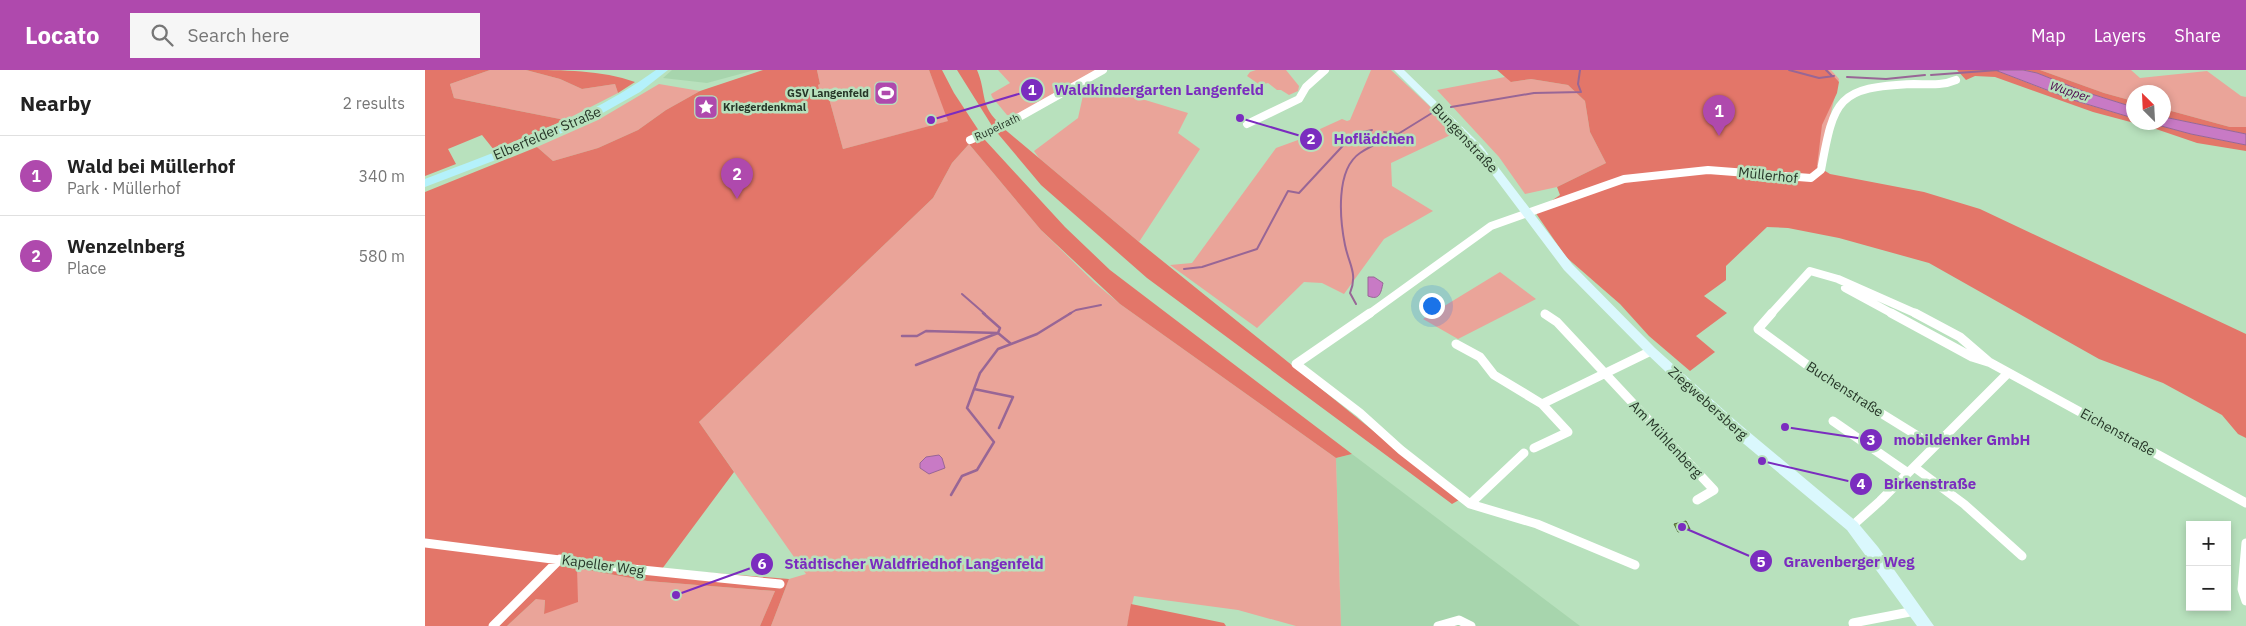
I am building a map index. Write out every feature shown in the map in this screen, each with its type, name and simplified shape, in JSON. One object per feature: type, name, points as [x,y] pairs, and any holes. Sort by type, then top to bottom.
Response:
[{"type":"main road","name":"Elberfelder Straße","points":[[425,183],[588,116],[629,95],[663,70]]},
{"type":"main road","name":"Bungenstraße","points":[[1399,70],[1478,148],[1526,212]]},
{"type":"main road","name":"Ziegwebersberg","points":[[1526,212],[1569,268],[1651,351],[1704,401],[1852,526],[1926,626]]},
{"type":"street","name":"Rupelrath","points":[[970,140],[1005,125],[1103,70]]},
{"type":"street","points":[[1247,124],[1299,98],[1306,87],[1325,70]]},
{"type":"street","name":"Müllerhof","points":[[1526,212],[1624,179],[1667,173],[1708,170],[1811,178],[1821,170],[1828,128],[1835,110],[1841,101],[1856,93],[1875,88],[1943,84],[1957,80]]},
{"type":"street","points":[[1526,212],[1491,226],[1401,292],[1296,364],[1360,413],[1401,450],[1469,504],[1537,524],[1635,565]]},
{"type":"street","name":"Eichenstraße","points":[[1758,329],[1810,271],[1824,274],[1888,300],[1959,336],[1989,362],[2246,503]]},
{"type":"street","name":"Eichenstraße","points":[[1824,274],[1840,285],[1971,357],[1989,362]]},
{"type":"street","points":[[1545,314],[1557,322],[1605,374]]},
{"type":"street","name":"Buchenstraße","points":[[1758,329],[1829,381],[1934,446]]},
{"type":"street","points":[[1456,344],[1480,357],[1494,375],[1542,404],[1568,432],[1529,451],[1469,504]]},
{"type":"street","points":[[1542,404],[1651,351]]},
{"type":"street","points":[[1852,526],[2008,373]]},
{"type":"street","name":"Am Mühlenberg","points":[[1605,374],[1714,490],[1697,500]]},
{"type":"street","points":[[1833,421],[1963,504],[2022,556]]},
{"type":"street","name":"Kapeller Weg","points":[[425,543],[560,558],[632,569],[780,584]]},
{"type":"street","points":[[2246,543],[2242,590],[2246,601]]},
{"type":"street","points":[[493,626],[560,558]]},
{"type":"street","points":[[1854,626],[1853,623],[1915,611]]},
{"type":"street","points":[[1438,626],[1459,620],[1471,626]]},
{"type":"shaded area","points":[[425,70],[490,70],[450,84],[454,98],[565,120],[494,150],[482,135],[448,149],[456,164],[425,176]]},
{"type":"shaded area","points":[[490,70],[526,70],[560,79],[582,89],[615,84],[618,93],[565,120],[454,98],[450,84]]},
{"type":"shaded area","points":[[526,70],[596,73],[635,82],[618,93],[615,84],[582,89],[560,79]]},
{"type":"shaded area","points":[[672,70],[755,70],[707,83],[663,78]]},
{"type":"shaded area","points":[[763,70],[817,70],[820,92],[827,91],[843,149],[948,121],[929,70],[942,70],[954,93],[985,140],[1065,227],[1110,270],[1352,454],[1336,458],[1120,304],[1041,230],[969,144],[952,163],[933,198],[699,422],[734,472],[662,569],[789,579],[771,626],[760,626],[775,591],[647,581],[577,568],[578,602],[544,614],[545,600],[536,599],[507,626],[425,626],[425,192],[537,147],[553,161],[598,148],[638,130],[666,110],[700,91]]},
{"type":"shaded area","points":[[817,70],[929,70],[949,121],[843,149],[827,91],[820,92]]},
{"type":"shaded area","points":[[957,70],[977,70],[987,106],[1002,127],[1139,242],[1459,500],[1452,504],[1147,278],[1041,185],[994,129]]},
{"type":"shaded area","points":[[998,70],[1096,70],[1013,117],[1007,115],[991,94],[1010,83]]},
{"type":"shaded area","points":[[1256,70],[1286,70],[1299,86],[1298,91],[1289,95],[1281,90],[1277,90],[1268,83],[1260,85],[1247,76],[1250,72]]},
{"type":"shaded area","points":[[1371,70],[1391,70],[1457,132],[1391,163],[1392,186],[1433,211],[1384,239],[1344,294],[1322,283],[1304,282],[1257,328],[1170,265],[1192,263],[1276,148],[1320,132],[1320,129],[1342,119],[1350,120]]},
{"type":"shaded area","points":[[1497,70],[1828,70],[1839,82],[1837,93],[1822,125],[1817,166],[1830,174],[1924,192],[1980,209],[2246,334],[2246,438],[2238,434],[2222,415],[2163,383],[2099,359],[1929,263],[1839,238],[1788,228],[1767,227],[1726,266],[1726,280],[1704,296],[1727,313],[1696,336],[1715,352],[1690,371],[1649,336],[1620,304],[1566,257],[1535,212],[1560,195],[1557,187],[1606,163],[1590,132],[1585,101],[1568,85],[1531,79],[1511,82]]},
{"type":"shaded area","points":[[1499,70],[1831,70],[1839,79],[1818,167],[1576,83],[1518,75],[1511,82],[1531,79],[1568,85],[1585,101],[1590,132],[1606,163],[1557,187],[1525,194],[1499,157],[1437,90],[1505,77]]},
{"type":"shaded area","points":[[1957,70],[1995,70],[2072,100],[2126,116],[2126,121],[2093,112],[1995,77],[1975,76],[1966,80]]},
{"type":"shaded area","points":[[2023,70],[2040,70],[2126,99],[2126,105],[2085,92],[2037,73]]},
{"type":"shaded area","points":[[2040,70],[2131,70],[2140,78],[2207,71],[2241,96],[2246,97],[2246,127],[2230,127],[2171,111],[2171,85],[2126,85],[2126,99]]},
{"type":"shaded area","points":[[1086,82],[1188,113],[1178,133],[1200,149],[1139,242],[1039,158],[1034,151],[1078,118]]},
{"type":"shaded area","points":[[659,84],[700,91],[666,110],[638,130],[598,148],[553,161],[537,147],[598,120]]},
{"type":"shaded area","points":[[2171,111],[2230,127],[2246,127],[2246,134],[2171,118]]},
{"type":"shaded area","points":[[2171,129],[2246,145],[2246,151],[2197,143],[2159,130]]},
{"type":"shaded area","points":[[969,144],[1041,230],[1095,283],[1120,304],[1336,458],[1341,626],[1296,626],[1238,610],[1134,596],[1127,626],[771,626],[789,579],[806,574],[699,422],[933,198],[952,163]]},
{"type":"shaded area","points":[[1500,272],[1536,299],[1458,339],[1423,319]]},
{"type":"shaded area","points":[[1352,454],[1580,626],[1341,626],[1336,458]]},
{"type":"shaded area","points":[[577,568],[647,581],[775,591],[760,626],[507,626],[536,599],[545,599],[544,614]]},
{"type":"shaded area","points":[[1131,604],[1224,623],[1226,626],[1127,626]]},
{"type":"water","name":"Wupper","points":[[1995,70],[2023,70],[2037,73],[2085,92],[2126,105],[2126,116],[2073,100]]},
{"type":"water","points":[[2171,118],[2246,134],[2246,145],[2171,129]]},
{"type":"water","points":[[1368,277],[1374,277],[1383,283],[1381,292],[1375,297],[1368,296]]},
{"type":"water","points":[[939,455],[945,468],[929,474],[920,468],[920,463],[926,457]]},
{"type":"building","points":[[1686,521],[1690,529],[1678,532],[1674,524]]},
{"type":"waterway","points":[[1451,107],[1534,93],[1581,92],[1578,84],[1580,70]]},
{"type":"waterway","points":[[1789,70],[1819,78],[1834,76]]},
{"type":"waterway","points":[[1826,70],[1832,76]]},
{"type":"waterway","points":[[1931,75],[1998,70]]},
{"type":"waterway","points":[[1847,77],[1886,79],[1925,75]]},
{"type":"waterway","points":[[1398,134],[1432,113]]},
{"type":"waterway","points":[[1184,269],[1202,267],[1257,249],[1288,191],[1299,193],[1350,138],[1358,133],[1372,130]]},
{"type":"waterway","points":[[1384,132],[1398,134]]},
{"type":"waterway","points":[[1356,304],[1350,293],[1353,274],[1345,245],[1342,222],[1341,196],[1343,183],[1346,171],[1360,153],[1398,134]]},
{"type":"waterway","points":[[962,294],[985,314]]},
{"type":"waterway","points":[[1069,314],[1076,310],[1101,305]]},
{"type":"waterway","points":[[983,313],[1000,328],[998,333]]},
{"type":"waterway","points":[[974,389],[980,373],[998,349],[1037,334],[1071,313]]},
{"type":"waterway","points":[[902,336],[917,336],[926,331],[998,333]]},
{"type":"waterway","points":[[916,365],[998,333]]},
{"type":"waterway","points":[[998,333],[1010,343]]},
{"type":"waterway","points":[[951,495],[962,476],[977,470],[994,442],[967,408],[974,389]]},
{"type":"waterway","points":[[974,389],[1013,397],[999,428]]},
{"type":"place","name":"GSV Langenfeld","points":[[886,93]]},
{"type":"place","name":"Kriegerdenkmal","points":[[706,107]]},
{"type":"place","name":"Hoflädchen","points":[[1240,118]]},
{"type":"place","name":"Waldkindergarten Langenfeld","points":[[931,120]]},
{"type":"place","name":"Wald bei Müllerhof","points":[[1719,136]]},
{"type":"place","name":"Wenzelnberg","points":[[737,199]]},
{"type":"place","name":"mobildenker GmbH","points":[[1785,427]]},
{"type":"place","name":"Birkenstraße","points":[[1762,461]]},
{"type":"place","name":"Gravenberger Weg","points":[[1682,527]]},
{"type":"place","name":"Städtischer Waldfriedhof Langenfeld","points":[[676,595]]}]
